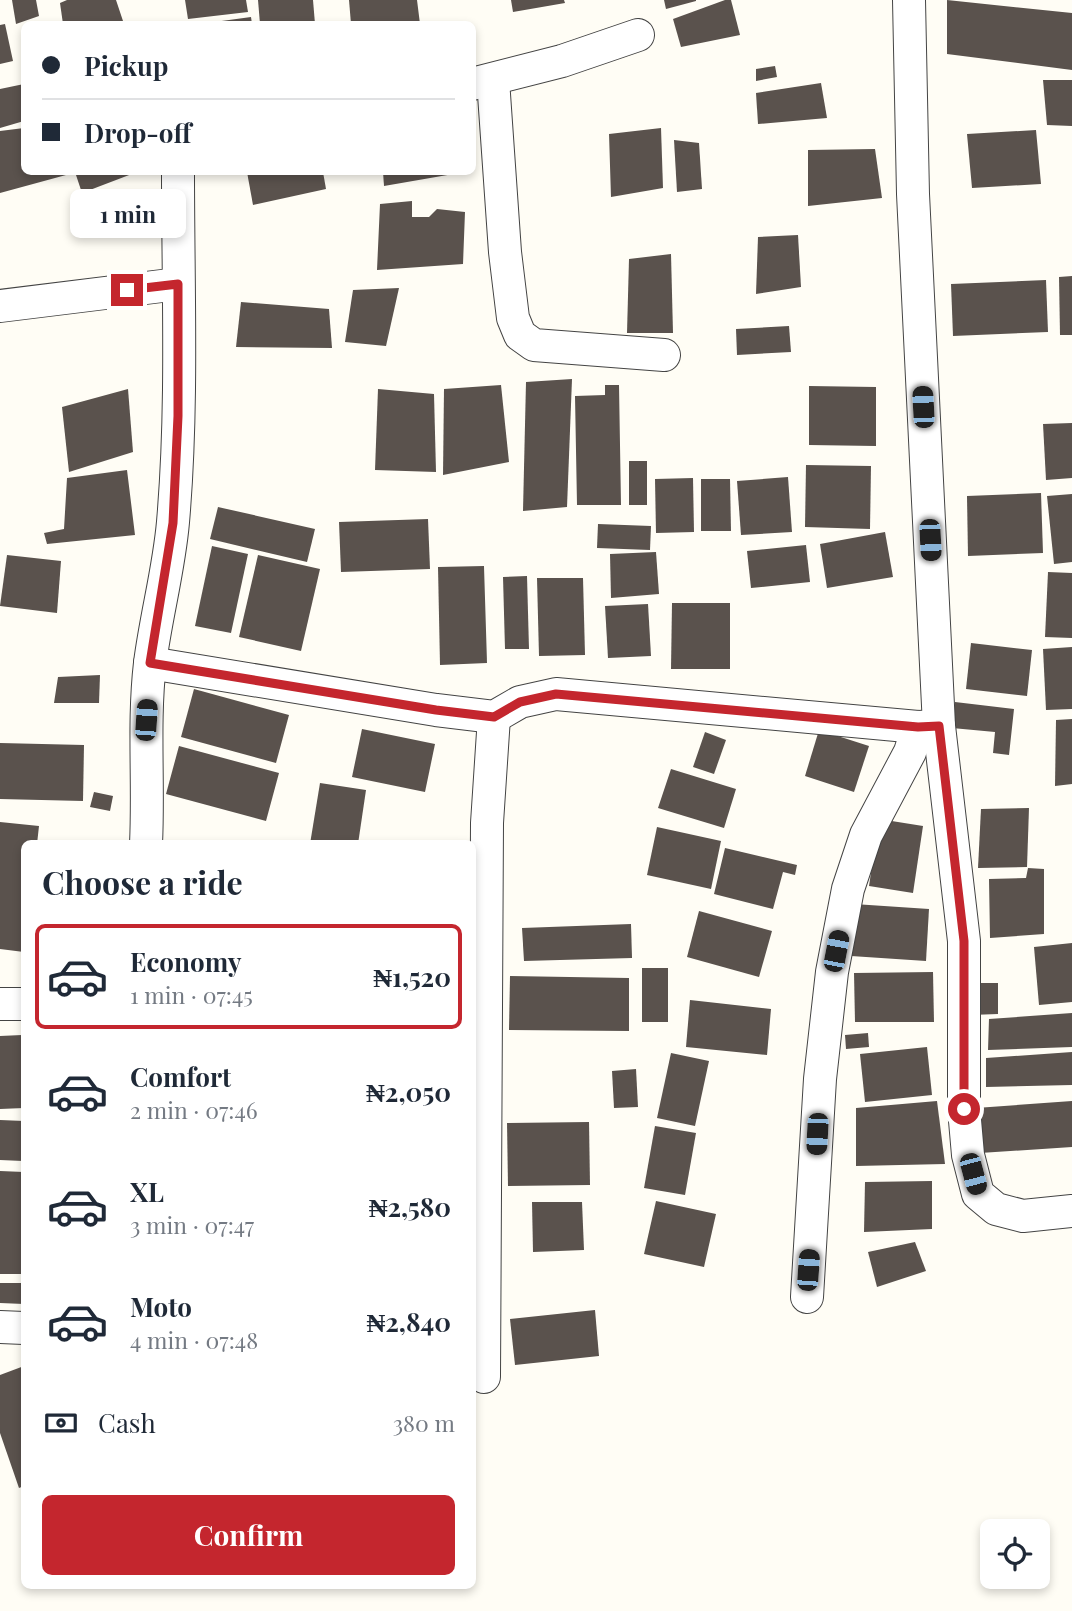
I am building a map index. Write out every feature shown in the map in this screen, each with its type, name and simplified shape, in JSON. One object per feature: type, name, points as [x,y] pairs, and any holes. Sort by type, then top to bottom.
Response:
[{"type":"street","points":[[909,0],[929,726],[964,941],[964,1109],[968,1155],[978,1194],[996,1209],[1023,1216],[1072,1211]]},
{"type":"street","points":[[638,35],[562,61],[483,82],[513,318],[520,335],[534,345],[664,355]]},
{"type":"street","points":[[146,840],[146,720],[150,663],[173,523],[178,416],[178,175]]},
{"type":"street","points":[[0,306],[178,284]]},
{"type":"street","points":[[150,663],[494,717],[520,702],[556,694],[929,726]]},
{"type":"street","points":[[484,1377],[487,823],[494,717]]},
{"type":"street","points":[[807,1297],[820,1079],[832,972],[848,889],[866,835],[910,752],[929,726]]},
{"type":"street","points":[[0,1004],[21,1004]]},
{"type":"street","points":[[0,1327],[21,1328]]},
{"type":"building","points":[[12,0],[36,0],[39,16],[16,24]]},
{"type":"building","points":[[67,0],[116,0],[123,21],[63,21],[60,3]]},
{"type":"building","points":[[185,0],[246,0],[248,12],[188,19]]},
{"type":"building","points":[[258,0],[313,0],[315,21],[260,21]]},
{"type":"building","points":[[349,0],[417,0],[420,21],[351,21]]},
{"type":"building","points":[[511,0],[564,0],[565,3],[513,12]]},
{"type":"building","points":[[664,0],[696,0],[696,1],[666,9]]},
{"type":"building","points":[[731,0],[740,35],[681,47],[673,19]]},
{"type":"building","points":[[947,0],[1072,13],[1072,70],[947,54]]},
{"type":"building","points":[[251,17],[252,21],[222,21]]},
{"type":"building","points":[[5,24],[13,61],[0,64],[0,25]]},
{"type":"building","points":[[775,66],[777,77],[756,81],[756,69]]},
{"type":"building","points":[[1043,80],[1072,80],[1072,126],[1047,125]]},
{"type":"building","points":[[821,83],[827,118],[758,124],[756,93]]},
{"type":"building","points":[[21,85],[21,122],[0,128],[0,89]]},
{"type":"building","points":[[21,128],[21,175],[66,175],[0,193],[0,131]]},
{"type":"building","points":[[661,128],[663,188],[611,197],[609,134]]},
{"type":"building","points":[[1036,130],[1041,184],[972,188],[967,134]]},
{"type":"building","points":[[674,140],[699,143],[702,189],[677,192]]},
{"type":"building","points":[[875,149],[882,198],[808,206],[808,150]]},
{"type":"building","points":[[76,175],[129,175],[82,193]]},
{"type":"building","points":[[248,175],[324,175],[326,189],[253,205]]},
{"type":"building","points":[[383,175],[447,175],[384,186]]},
{"type":"building","points":[[412,201],[412,217],[429,217],[437,209],[465,212],[463,264],[377,270],[380,204]]},
{"type":"building","points":[[798,235],[801,287],[756,294],[758,237]]},
{"type":"building","points":[[671,254],[673,333],[627,333],[629,259]]},
{"type":"building","points":[[1072,276],[1072,335],[1060,335],[1059,277]]},
{"type":"building","points":[[1046,280],[1048,332],[953,336],[951,284]]},
{"type":"building","points":[[399,288],[386,346],[345,342],[353,290]]},
{"type":"building","points":[[241,302],[329,309],[332,348],[236,347]]},
{"type":"building","points":[[789,326],[791,352],[737,355],[736,329]]},
{"type":"building","points":[[572,379],[567,507],[523,511],[526,382]]},
{"type":"building","points":[[501,385],[509,462],[443,475],[444,389]]},
{"type":"building","points":[[605,385],[619,385],[621,505],[577,505],[575,396],[605,395]]},
{"type":"building","points":[[809,386],[876,387],[876,446],[809,445]]},
{"type":"building","points":[[128,389],[133,452],[69,472],[62,407]]},
{"type":"building","points":[[378,389],[434,394],[436,472],[375,470]]},
{"type":"building","points":[[1072,423],[1072,478],[1046,480],[1043,424]]},
{"type":"building","points":[[629,461],[647,461],[647,505],[629,505]]},
{"type":"building","points":[[806,465],[871,466],[870,529],[805,527]]},
{"type":"building","points":[[127,470],[135,535],[47,544],[44,533],[64,529],[67,478]]},
{"type":"building","points":[[788,477],[792,532],[741,535],[737,481]]},
{"type":"building","points":[[693,478],[694,532],[656,533],[655,479]]},
{"type":"building","points":[[701,479],[730,479],[731,531],[701,531]]},
{"type":"building","points":[[1041,493],[1043,553],[968,556],[967,496]]},
{"type":"building","points":[[1072,494],[1072,562],[1054,564],[1047,496]]},
{"type":"building","points":[[218,507],[315,529],[307,562],[210,539]]},
{"type":"building","points":[[428,519],[430,569],[341,572],[339,522]]},
{"type":"building","points":[[598,524],[651,526],[650,550],[597,548]]},
{"type":"building","points":[[885,532],[893,577],[827,588],[820,544]]},
{"type":"building","points":[[806,545],[810,582],[751,588],[747,551]]},
{"type":"building","points":[[212,546],[248,554],[231,633],[195,626]]},
{"type":"building","points":[[656,552],[659,594],[611,598],[610,554]]},
{"type":"building","points":[[7,555],[61,561],[57,613],[0,606]]},
{"type":"building","points":[[258,555],[320,569],[301,651],[239,637]]},
{"type":"building","points":[[484,566],[487,663],[440,665],[438,567]]},
{"type":"building","points":[[1048,572],[1072,573],[1072,638],[1045,637]]},
{"type":"building","points":[[527,576],[529,649],[505,649],[503,577]]},
{"type":"building","points":[[537,578],[583,578],[585,655],[539,656]]},
{"type":"building","points":[[672,603],[730,603],[730,669],[671,669]]},
{"type":"building","points":[[648,604],[651,656],[608,658],[605,606]]},
{"type":"building","points":[[971,643],[1032,650],[1027,696],[966,689]]},
{"type":"building","points":[[1072,647],[1072,709],[1046,710],[1043,649]]},
{"type":"building","points":[[100,675],[99,703],[54,703],[58,677]]},
{"type":"building","points":[[194,689],[289,715],[276,763],[181,737]]},
{"type":"building","points":[[955,702],[1014,709],[1009,755],[993,753],[995,732],[952,728]]},
{"type":"building","points":[[1072,719],[1072,784],[1055,786],[1056,720]]},
{"type":"building","points":[[362,729],[435,744],[425,792],[352,777]]},
{"type":"building","points":[[819,730],[869,746],[854,792],[805,776]]},
{"type":"building","points":[[705,732],[726,740],[714,774],[693,767]]},
{"type":"building","points":[[0,743],[84,745],[83,801],[0,799]]},
{"type":"building","points":[[179,746],[279,773],[266,821],[166,794]]},
{"type":"building","points":[[671,769],[736,789],[724,828],[658,808]]},
{"type":"building","points":[[320,783],[366,790],[359,840],[311,840]]},
{"type":"building","points":[[94,792],[113,796],[110,811],[90,807]]},
{"type":"building","points":[[1029,808],[1027,867],[978,868],[981,809]]},
{"type":"building","points":[[879,819],[923,826],[913,893],[869,886]]},
{"type":"building","points":[[0,822],[39,826],[37,840],[21,840],[21,952],[0,949]]},
{"type":"building","points":[[657,827],[721,841],[711,889],[647,875]]},
{"type":"building","points":[[725,848],[797,865],[795,875],[783,872],[773,909],[714,894]]},
{"type":"building","points":[[1028,868],[1044,869],[1044,934],[990,938],[989,879],[1026,878]]},
{"type":"building","points":[[854,904],[929,909],[926,961],[851,956]]},
{"type":"building","points":[[699,911],[772,931],[759,977],[687,957]]},
{"type":"building","points":[[631,924],[632,958],[524,961],[522,928]]},
{"type":"building","points":[[1072,943],[1072,1002],[1039,1005],[1034,947]]},
{"type":"building","points":[[642,968],[668,968],[668,1022],[642,1022]]},
{"type":"building","points":[[933,972],[934,1022],[855,1022],[854,973]]},
{"type":"building","points":[[510,976],[629,978],[629,1031],[509,1030]]},
{"type":"building","points":[[970,983],[998,983],[998,1014],[971,1015]]},
{"type":"building","points":[[690,1000],[771,1009],[767,1055],[686,1047]]},
{"type":"building","points":[[1072,1013],[1072,1047],[988,1050],[989,1019]]},
{"type":"building","points":[[868,1033],[869,1047],[846,1049],[845,1035]]},
{"type":"building","points":[[21,1035],[21,1108],[0,1109],[0,1036]]},
{"type":"building","points":[[927,1047],[932,1095],[865,1102],[860,1054]]},
{"type":"building","points":[[1072,1052],[1072,1085],[986,1087],[986,1058]]},
{"type":"building","points":[[671,1053],[709,1061],[695,1126],[657,1118]]},
{"type":"building","points":[[636,1069],[638,1107],[614,1108],[612,1071]]},
{"type":"building","points":[[937,1101],[945,1164],[856,1166],[856,1108]]},
{"type":"building","points":[[1072,1101],[1072,1147],[980,1153],[976,1108]]},
{"type":"building","points":[[0,1120],[21,1121],[21,1161],[0,1160]]},
{"type":"building","points":[[589,1122],[590,1185],[508,1186],[507,1123]]},
{"type":"building","points":[[655,1126],[696,1133],[685,1195],[644,1188]]},
{"type":"building","points":[[0,1171],[21,1172],[21,1274],[0,1274]]},
{"type":"building","points":[[932,1181],[932,1229],[864,1232],[865,1182]]},
{"type":"building","points":[[656,1201],[716,1214],[704,1267],[644,1254]]},
{"type":"building","points":[[532,1202],[582,1202],[584,1250],[533,1252]]},
{"type":"building","points":[[915,1242],[926,1271],[877,1287],[868,1252]]},
{"type":"building","points":[[0,1283],[21,1283],[21,1304],[0,1303]]},
{"type":"building","points":[[595,1310],[599,1356],[515,1365],[510,1319]]},
{"type":"building","points":[[21,1367],[19,1488],[0,1433],[0,1375]]},
{"type":"route","points":[[127,290],[178,284],[178,416],[173,523],[150,663],[494,717],[520,702],[556,694],[918,727],[939,726],[958,871],[964,941],[964,1109]]}]
